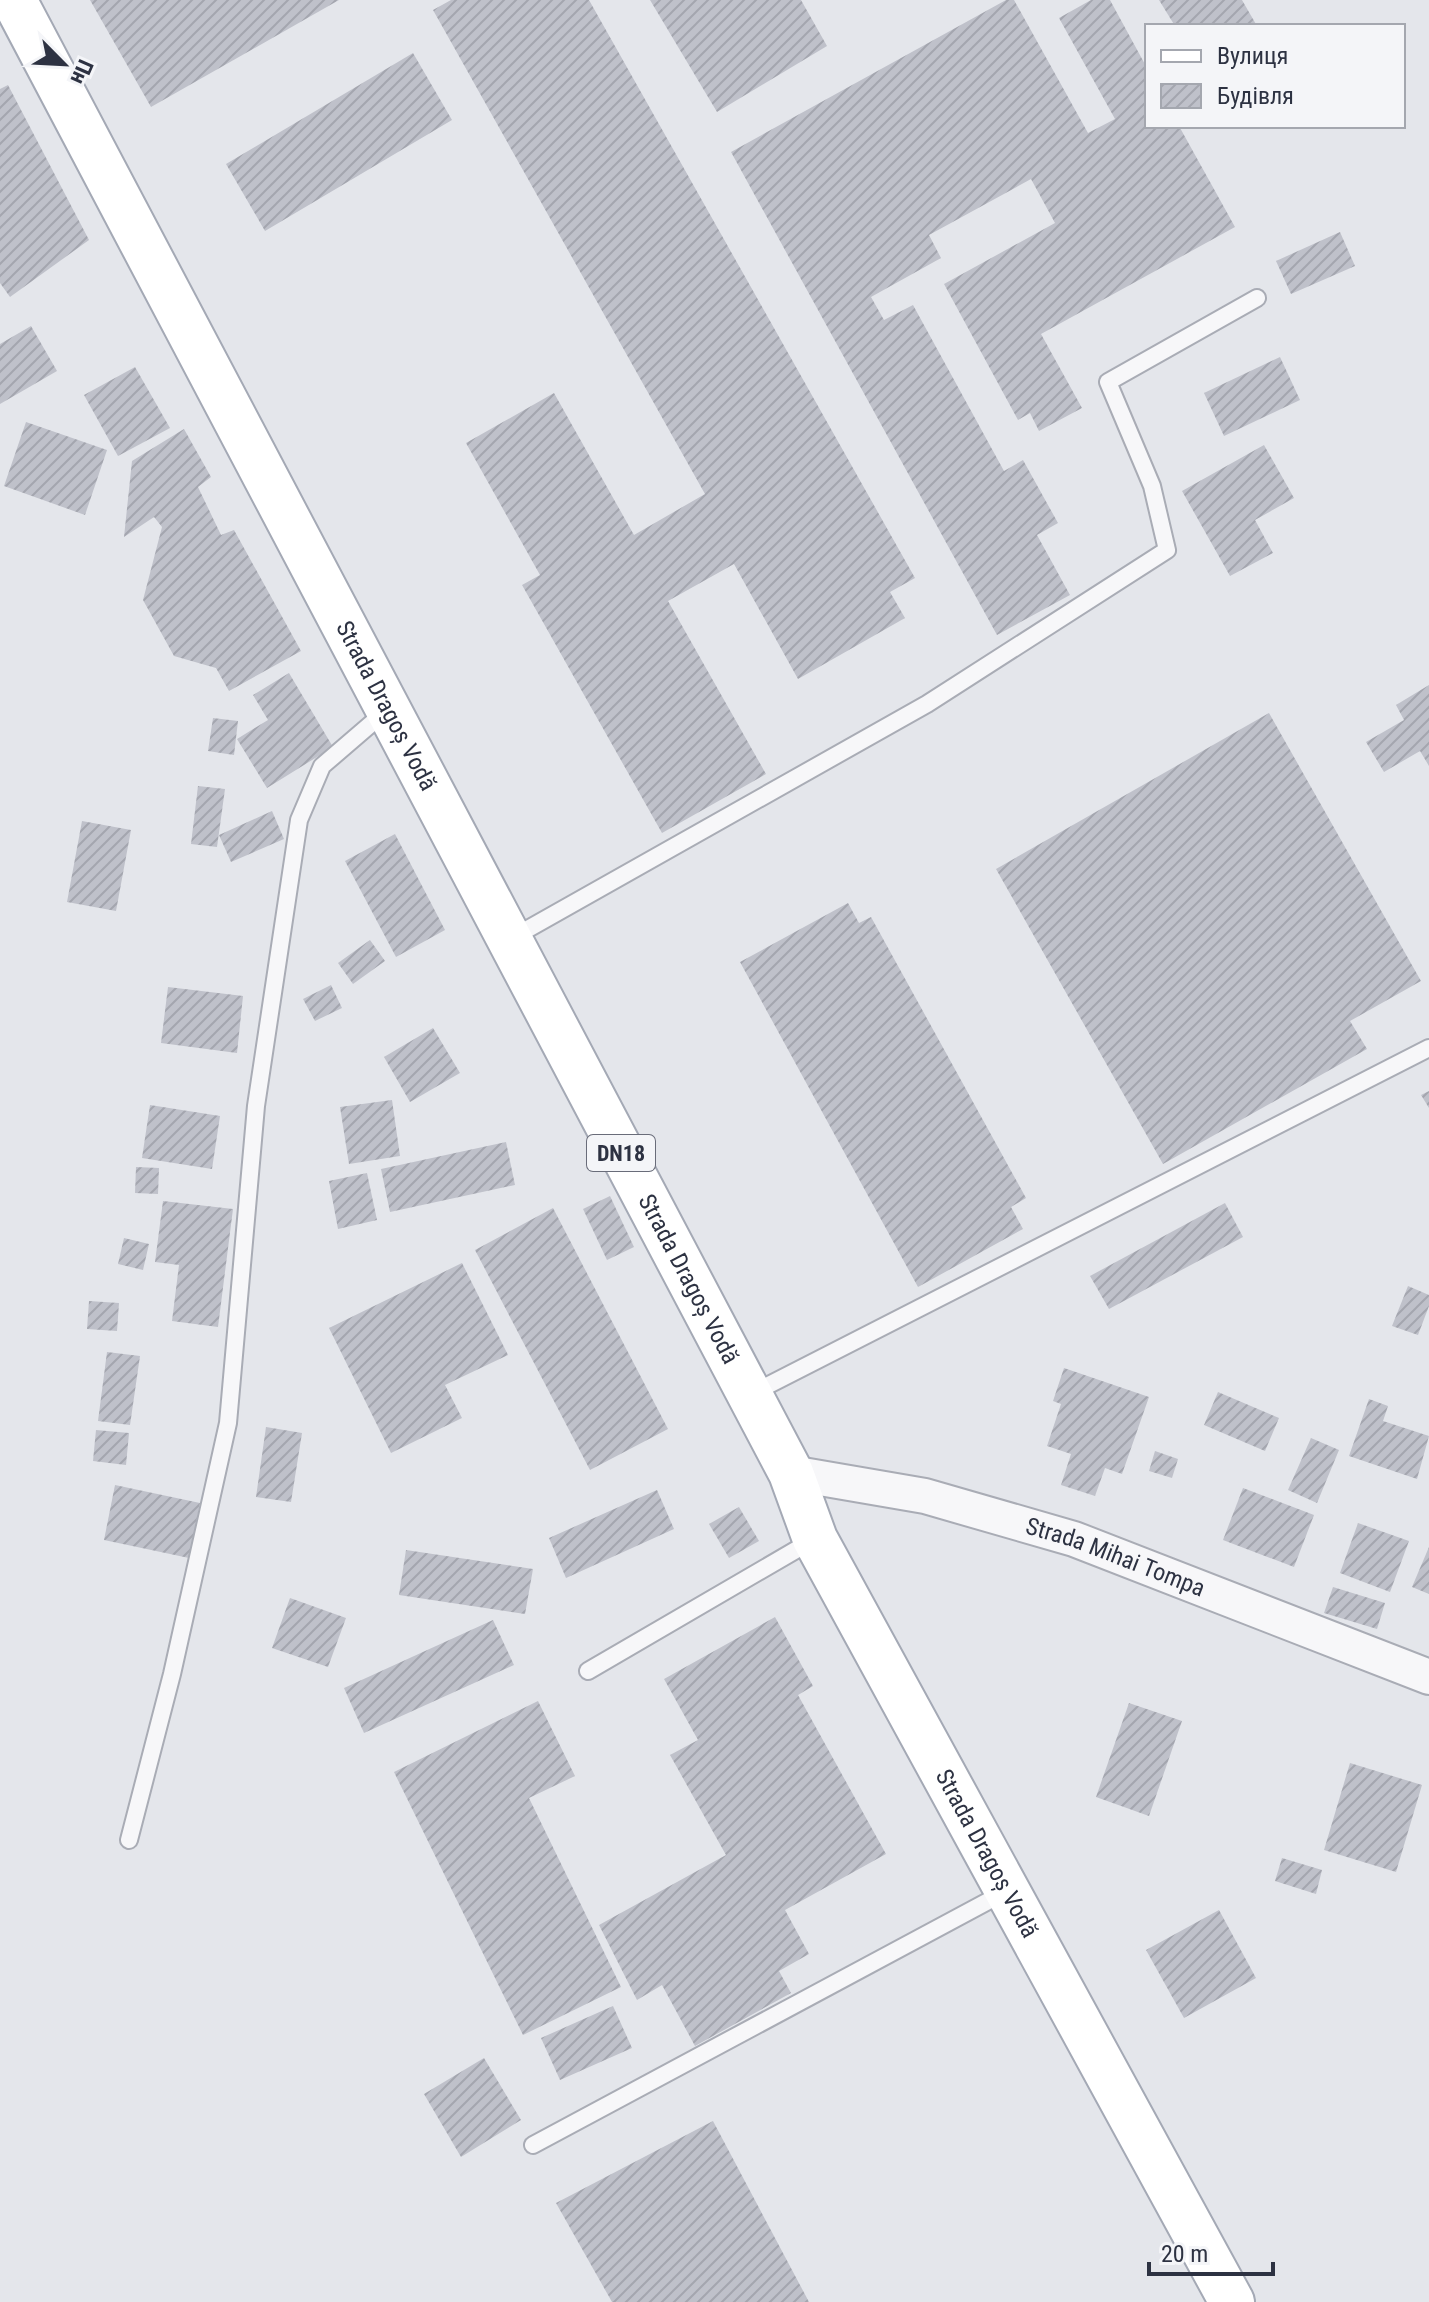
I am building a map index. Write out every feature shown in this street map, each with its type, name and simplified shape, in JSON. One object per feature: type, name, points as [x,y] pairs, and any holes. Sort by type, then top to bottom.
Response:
[{"type":"main road","name":"Strada Dragoș Vodă","points":[[14,0],[791,1473],[815,1539],[1232,2302]]},
{"type":"street","name":"Strada Mihai Tompa","points":[[791,1473],[925,1496],[1074,1539],[1429,1677]]},
{"type":"lane","points":[[508,940],[927,704],[1167,550],[1152,486],[1108,382],[1257,298]]},
{"type":"lane","points":[[129,1840],[172,1674],[228,1423],[256,1106],[299,820],[322,766],[387,710]]},
{"type":"lane","points":[[749,1395],[1429,1048]]},
{"type":"lane","points":[[588,1671],[815,1539]]},
{"type":"lane","points":[[533,2145],[1009,1890]]},
{"type":"building","points":[[90,0],[339,0],[151,107]]},
{"type":"building","points":[[451,0],[589,0],[915,578],[890,592],[905,618],[798,679],[734,564],[668,601],[766,774],[662,833],[522,585],[540,575],[466,443],[554,393],[634,535],[705,494],[433,10]]},
{"type":"building","points":[[650,0],[801,0],[827,46],[717,112]]},
{"type":"building","points":[[1006,0],[1014,0],[1088,133],[1115,119],[1059,18],[1091,0],[1110,0],[1145,64],[1145,128],[1180,128],[1235,227],[1041,334],[1082,408],[1039,431],[1030,413],[1018,420],[944,284],[1055,223],[1031,179],[929,235],[941,258],[871,297],[884,320],[913,305],[1004,471],[1023,460],[1058,523],[1037,535],[1070,595],[997,635],[731,152]]},
{"type":"building","points":[[1159,0],[1242,0],[1256,24],[1174,24]]},
{"type":"building","points":[[413,53],[452,120],[265,231],[226,164]]},
{"type":"building","points":[[8,85],[89,240],[10,297],[0,283],[0,89]]},
{"type":"building","points":[[1340,232],[1355,266],[1291,294],[1276,261]]},
{"type":"building","points":[[31,326],[57,371],[0,404],[0,344]]},
{"type":"building","points":[[1280,357],[1300,400],[1224,436],[1204,393]]},
{"type":"building","points":[[135,367],[170,428],[118,456],[84,395]]},
{"type":"building","points":[[26,422],[107,450],[85,515],[4,486]]},
{"type":"building","points":[[184,429],[211,477],[198,487],[221,535],[234,530],[301,651],[229,691],[216,668],[174,656],[143,600],[162,527],[154,517],[124,537],[132,461]]},
{"type":"building","points":[[1264,445],[1294,498],[1255,520],[1273,553],[1230,576],[1182,491]]},
{"type":"building","points":[[289,673],[333,747],[267,788],[237,739],[268,720],[253,695]]},
{"type":"building","points":[[1429,685],[1429,766],[1420,751],[1384,772],[1366,742],[1404,720],[1396,705]]},
{"type":"building","points":[[1269,713],[1421,981],[1350,1021],[1367,1049],[1163,1164],[996,869]]},
{"type":"building","points":[[213,718],[238,721],[234,755],[208,751]]},
{"type":"building","points":[[198,786],[225,789],[217,847],[191,844]]},
{"type":"building","points":[[272,811],[284,839],[231,862],[219,835]]},
{"type":"building","points":[[82,821],[131,830],[116,911],[67,902]]},
{"type":"building","points":[[395,834],[445,930],[396,957],[345,861]]},
{"type":"building","points":[[848,903],[859,923],[871,917],[1026,1198],[1011,1207],[1023,1229],[918,1287],[740,962]]},
{"type":"building","points":[[370,940],[385,961],[353,984],[338,963]]},
{"type":"building","points":[[331,985],[342,1008],[315,1021],[303,999]]},
{"type":"building","points":[[168,987],[243,996],[237,1053],[161,1043]]},
{"type":"building","points":[[433,1028],[460,1073],[410,1102],[384,1057]]},
{"type":"building","points":[[1429,1091],[1429,1108],[1421,1095]]},
{"type":"building","points":[[392,1100],[400,1156],[349,1164],[340,1107]]},
{"type":"building","points":[[150,1105],[220,1116],[212,1169],[142,1158]]},
{"type":"building","points":[[506,1142],[515,1185],[390,1212],[381,1169]]},
{"type":"building","points":[[136,1167],[159,1168],[158,1194],[135,1193]]},
{"type":"building","points":[[367,1173],[377,1220],[338,1229],[329,1181]]},
{"type":"building","points":[[610,1196],[634,1247],[607,1260],[583,1209]]},
{"type":"building","points":[[163,1201],[233,1209],[218,1327],[172,1321],[179,1265],[155,1262]]},
{"type":"building","points":[[1225,1203],[1243,1237],[1109,1309],[1090,1276]]},
{"type":"building","points":[[553,1208],[668,1429],[590,1470],[475,1250]]},
{"type":"building","points":[[124,1238],[149,1244],[143,1270],[118,1264]]},
{"type":"building","points":[[462,1263],[508,1355],[445,1385],[462,1418],[391,1453],[329,1328]]},
{"type":"building","points":[[1408,1286],[1429,1295],[1429,1306],[1418,1335],[1392,1326]]},
{"type":"building","points":[[89,1301],[119,1303],[117,1331],[87,1329]]},
{"type":"building","points":[[107,1352],[140,1356],[130,1425],[98,1421]]},
{"type":"building","points":[[1064,1368],[1149,1397],[1122,1474],[1105,1468],[1095,1496],[1061,1485],[1071,1454],[1047,1446],[1061,1404],[1053,1401]]},
{"type":"building","points":[[1218,1392],[1279,1418],[1265,1451],[1204,1425]]},
{"type":"building","points":[[1369,1399],[1388,1406],[1383,1421],[1429,1436],[1417,1479],[1349,1456]]},
{"type":"building","points":[[266,1427],[302,1433],[291,1502],[256,1497]]},
{"type":"building","points":[[96,1430],[129,1433],[126,1465],[93,1461]]},
{"type":"building","points":[[1311,1438],[1339,1450],[1317,1503],[1288,1490]]},
{"type":"building","points":[[1155,1451],[1178,1459],[1172,1478],[1149,1471]]},
{"type":"building","points":[[115,1485],[200,1503],[189,1558],[104,1540]]},
{"type":"building","points":[[1243,1488],[1314,1515],[1294,1567],[1223,1540]]},
{"type":"building","points":[[657,1490],[674,1529],[566,1578],[549,1538]]},
{"type":"building","points":[[739,1507],[759,1541],[729,1558],[709,1524]]},
{"type":"building","points":[[1358,1523],[1409,1541],[1390,1592],[1340,1573]]},
{"type":"building","points":[[1429,1547],[1429,1594],[1412,1587]]},
{"type":"building","points":[[406,1550],[533,1569],[525,1614],[399,1595]]},
{"type":"building","points":[[1333,1587],[1385,1603],[1377,1629],[1324,1613]]},
{"type":"building","points":[[290,1598],[346,1618],[328,1667],[272,1648]]},
{"type":"building","points":[[775,1617],[813,1686],[798,1695],[886,1854],[785,1910],[809,1954],[779,1971],[791,1993],[695,2046],[662,1985],[637,2000],[599,1925],[726,1855],[670,1755],[698,1740],[664,1679]]},
{"type":"building","points":[[493,1620],[514,1665],[364,1733],[344,1688]]},
{"type":"building","points":[[538,1701],[575,1776],[529,1798],[621,1987],[523,2035],[394,1772]]},
{"type":"building","points":[[1129,1703],[1182,1721],[1149,1816],[1096,1797]]},
{"type":"building","points":[[1350,1763],[1422,1785],[1396,1872],[1324,1850]]},
{"type":"building","points":[[1282,1858],[1322,1870],[1316,1894],[1275,1881]]},
{"type":"building","points":[[1219,1910],[1256,1978],[1184,2018],[1146,1950]]},
{"type":"building","points":[[613,2006],[632,2048],[560,2080],[541,2038]]},
{"type":"building","points":[[484,2058],[521,2120],[461,2157],[424,2094]]},
{"type":"building","points":[[713,2121],[809,2302],[612,2302],[556,2203]]}]
